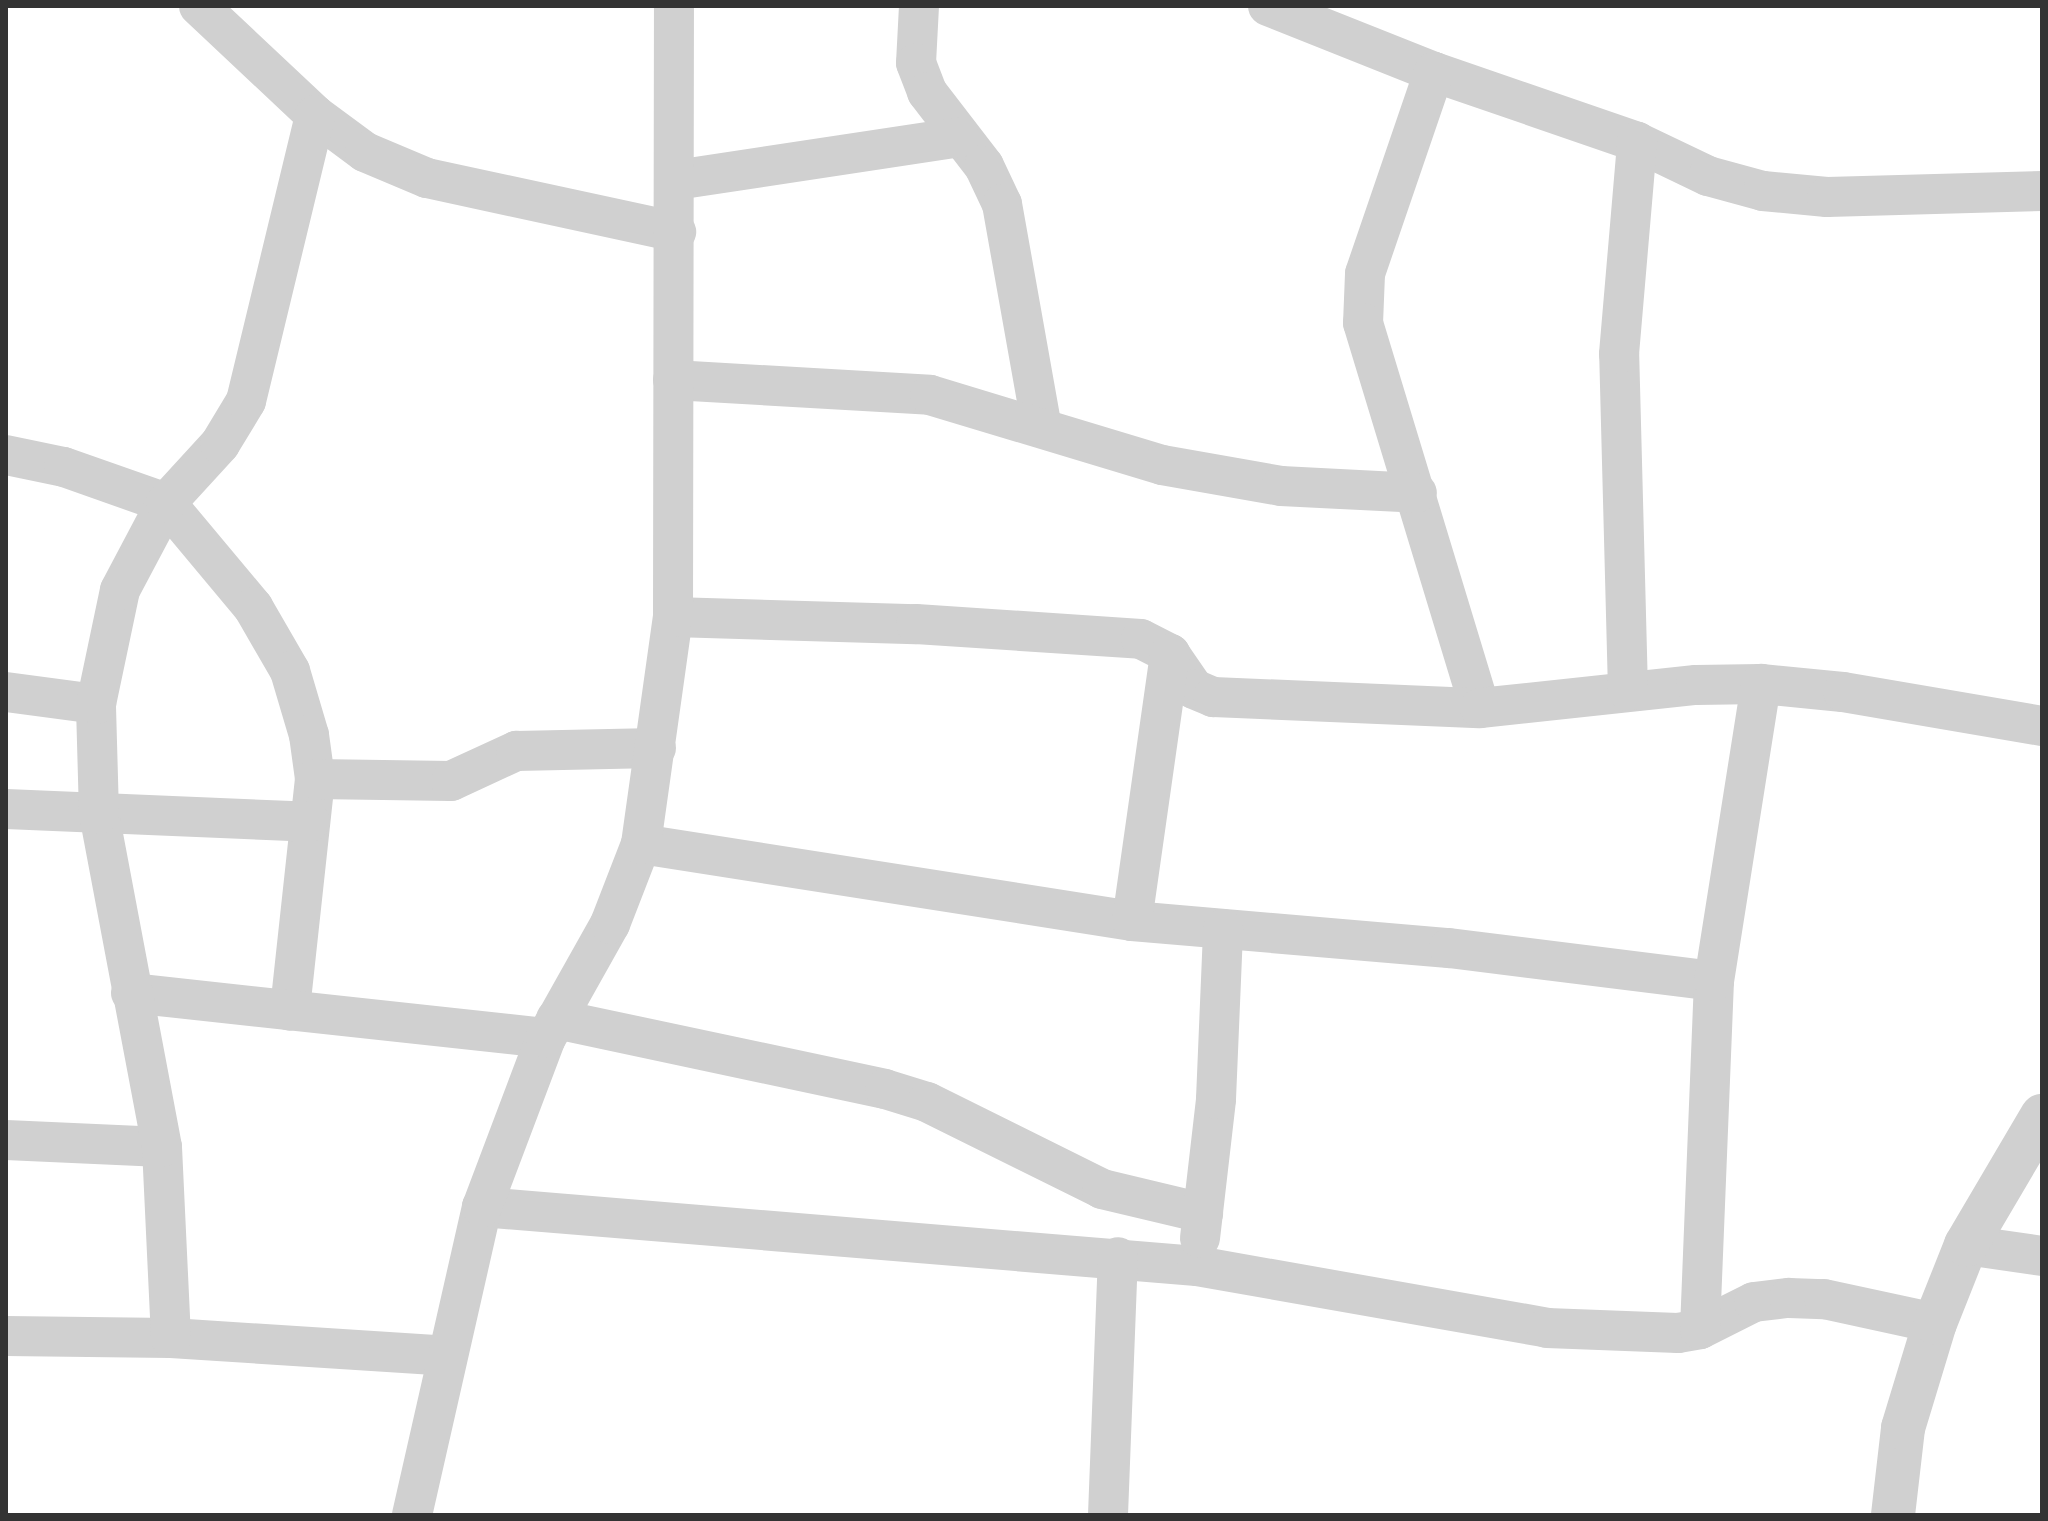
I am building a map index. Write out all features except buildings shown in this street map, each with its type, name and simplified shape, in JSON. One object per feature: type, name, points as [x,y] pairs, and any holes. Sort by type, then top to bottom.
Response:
[{"type":"street","points":[[199,6],[315,115],[365,152],[427,178],[676,232]]},
{"type":"street","points":[[412,1515],[482,1207],[551,1029],[610,924],[641,844],[673,617],[674,6]]},
{"type":"street","points":[[919,6],[916,63],[927,92],[984,166],[1002,204],[1041,424]]},
{"type":"street","points":[[1268,6],[1434,72],[1637,142],[1708,176],[1763,191],[1827,197],[2042,191]]},
{"type":"street","points":[[1434,72],[1365,274],[1363,323],[1480,708]]},
{"type":"street","points":[[171,1338],[162,1147],[99,814],[96,704],[120,590],[166,503],[220,444],[246,401],[315,115]]},
{"type":"street","points":[[676,180],[959,137]]},
{"type":"street","points":[[1628,691],[1619,354],[1637,142]]},
{"type":"street","points":[[673,380],[930,395],[1041,424],[1162,465],[1281,486],[1417,493]]},
{"type":"street","points":[[6,455],[64,467],[166,503],[253,607],[290,671],[309,735],[315,779],[290,1011]]},
{"type":"street","points":[[673,617],[916,624],[1141,639],[1170,654],[1194,689],[1213,697],[1480,708],[1628,691],[1761,684],[1843,692],[2042,726]]},
{"type":"street","points":[[1132,921],[1170,654]]},
{"type":"street","points":[[1700,1329],[1714,981],[1761,684]]},
{"type":"street","points":[[6,692],[96,704]]},
{"type":"street","points":[[315,779],[451,781],[516,751],[656,748]]},
{"type":"street","points":[[6,809],[310,822]]},
{"type":"street","points":[[641,844],[1132,921],[1449,948],[1714,981]]},
{"type":"street","points":[[1197,1266],[1216,1099],[1223,929]]},
{"type":"street","points":[[131,993],[290,1011],[551,1029],[885,1089],[927,1102],[1102,1189],[1203,1213]]},
{"type":"street","points":[[1893,1515],[1903,1428],[1935,1323],[1966,1245],[2042,1116]]},
{"type":"street","points":[[6,1140],[162,1147]]},
{"type":"street","points":[[482,1207],[1118,1257],[1197,1266],[1547,1328],[1653,1335],[1700,1329],[1754,1302],[1789,1298],[1824,1299],[1935,1323]]},
{"type":"street","points":[[1966,1245],[2042,1256]]},
{"type":"street","points":[[1108,1515],[1118,1257]]},
{"type":"street","points":[[6,1336],[171,1338],[446,1356]]}]
